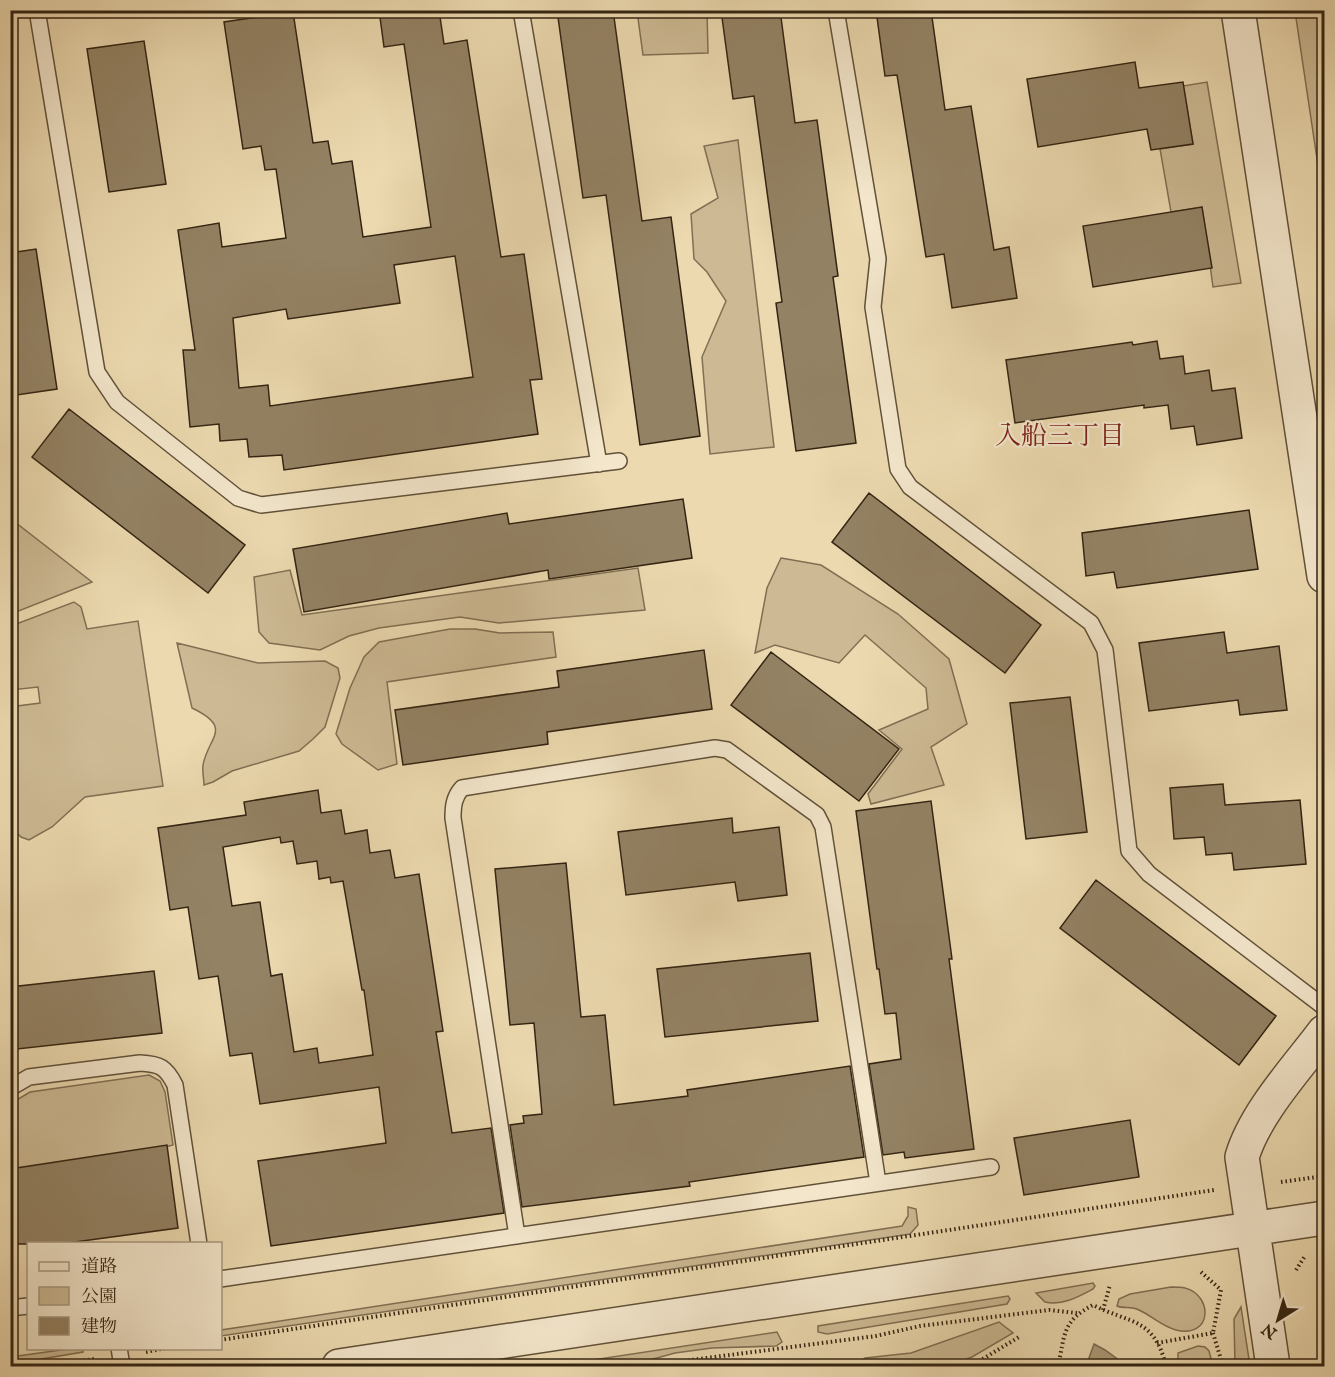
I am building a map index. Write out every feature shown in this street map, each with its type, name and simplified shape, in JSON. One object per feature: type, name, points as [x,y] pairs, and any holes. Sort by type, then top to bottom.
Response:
[{"type":"street","points":[[1238,10],[1324,576]]},
{"type":"street","points":[[1273,1366],[1242,1157],[1248,1138],[1263,1114],[1324,1032]]},
{"type":"street","points":[[339,1366],[513,1354],[1324,1218]]},
{"type":"lane","points":[[37,10],[97,372],[117,402],[238,498],[261,505],[619,461]]},
{"type":"lane","points":[[521,10],[599,464]]},
{"type":"lane","points":[[836,10],[878,259],[873,306],[898,469],[910,487],[1091,623],[1105,650],[1129,850],[1149,874],[1324,1006]]},
{"type":"lane","points":[[517,1236],[453,818],[453,806],[457,793],[462,788],[715,748],[727,750],[817,815],[823,827],[878,1183]]},
{"type":"lane","points":[[10,1088],[29,1077],[140,1063],[157,1064],[169,1072],[175,1085],[199,1242]]},
{"type":"lane","points":[[222,1280],[991,1167]]},
{"type":"lane","points":[[10,1308],[27,1306]]},
{"type":"lane","points":[[119,1350],[122,1366]]},
{"type":"path","points":[[222,1340],[1180,1194],[1324,1176]]},
{"type":"path","points":[[1192,1272],[1199,1271],[1221,1290],[1213,1333],[1224,1366]]},
{"type":"path","points":[[1103,1310],[1110,1282]]},
{"type":"path","points":[[1058,1366],[1066,1329],[1077,1313],[1093,1305],[1127,1317],[1146,1329],[1162,1350],[1166,1366]]},
{"type":"path","points":[[657,1366],[876,1336],[920,1326],[1049,1310],[1077,1313]]},
{"type":"path","points":[[1157,1344],[1213,1333]]},
{"type":"path","points":[[966,1366],[981,1360],[1019,1336]]},
{"type":"green space","points":[[637,11],[653,11],[675,16],[674,11],[707,11],[708,53],[643,55]]},
{"type":"green space","points":[[1295,11],[1324,11],[1324,206]]},
{"type":"green space","points":[[1207,82],[1241,283],[1213,287],[1202,207],[1171,212],[1160,149],[1193,144],[1183,86]]},
{"type":"green space","points":[[738,140],[774,447],[710,454],[702,357],[726,301],[707,272],[694,259],[691,214],[718,198],[704,146]]},
{"type":"green space","points":[[11,519],[92,582],[11,614]]},
{"type":"green space","points":[[781,558],[821,565],[898,614],[949,659],[967,724],[931,747],[944,785],[871,804],[868,794],[902,749],[879,730],[928,709],[926,688],[865,635],[839,663],[775,645],[755,653],[767,588]]},
{"type":"green space","points":[[638,568],[645,610],[499,623],[460,617],[379,628],[349,636],[320,650],[269,643],[259,632],[254,577],[290,570],[302,615]]},
{"type":"green space","points":[[74,602],[81,607],[87,629],[138,621],[163,786],[85,797],[52,827],[29,840],[21,837],[11,827],[11,709],[40,703],[38,687],[11,690],[11,626]]},
{"type":"green space","points":[[450,629],[475,629],[500,633],[553,632],[556,657],[387,682],[397,764],[378,770],[342,744],[336,734],[350,688],[364,657],[379,642]]},
{"type":"green space","points":[[177,643],[258,663],[325,661],[338,668],[340,678],[325,727],[299,751],[232,771],[204,785],[203,765],[215,734],[215,727],[205,715],[192,708]]},
{"type":"green space","points":[[149,1075],[160,1081],[165,1092],[173,1145],[11,1188],[10,1104],[30,1092]]},
{"type":"green space","points":[[908,1207],[916,1209],[918,1225],[910,1234],[222,1336],[222,1330],[902,1226],[908,1216]]},
{"type":"green space","points":[[1093,1283],[1095,1286],[1093,1289],[1064,1302],[1045,1302],[1036,1293]]},
{"type":"green space","points":[[1171,1287],[1185,1288],[1194,1292],[1201,1299],[1205,1315],[1197,1328],[1188,1331],[1176,1330],[1139,1310],[1117,1306],[1119,1299],[1130,1294]]},
{"type":"green space","points":[[1008,1296],[1010,1299],[1007,1304],[827,1334],[818,1332],[818,1326]]},
{"type":"green space","points":[[1241,1307],[1250,1366],[1235,1365],[1234,1319]]},
{"type":"green space","points":[[999,1322],[1013,1333],[972,1357],[946,1366],[854,1366],[865,1358],[911,1353]]},
{"type":"green space","points":[[777,1332],[782,1342],[776,1346],[712,1348],[675,1353],[628,1366],[581,1366],[579,1362]]},
{"type":"green space","points":[[1198,1346],[1205,1347],[1209,1351],[1213,1366],[1178,1366],[1178,1353]]},
{"type":"green space","points":[[61,1350],[83,1350],[83,1352],[11,1364],[11,1357]]},
{"type":"shaded area","points":[[1094,1344],[1105,1350],[1127,1366],[1086,1366]]},
{"type":"building","points":[[379,10],[439,10],[444,44],[467,40],[501,257],[524,254],[542,379],[530,380],[538,434],[284,470],[282,455],[249,457],[247,439],[220,441],[219,424],[190,427],[183,350],[195,350],[178,230],[219,223],[222,247],[286,238],[276,169],[265,170],[261,146],[243,149],[224,22],[293,12],[313,143],[328,141],[332,164],[352,161],[363,237],[431,227],[404,44],[384,47]],"holes":[[[455,256],[473,377],[270,406],[268,385],[239,388],[233,318],[286,309],[288,319],[400,303],[394,265]]]},
{"type":"building","points":[[557,10],[613,10],[642,221],[671,217],[700,436],[640,445],[606,195],[583,198]]},
{"type":"building","points":[[721,10],[780,10],[795,123],[817,120],[838,276],[833,277],[856,443],[796,451],[776,303],[782,302],[754,96],[733,99]]},
{"type":"building","points":[[876,10],[931,10],[945,110],[971,106],[994,250],[1009,247],[1017,298],[952,308],[944,254],[926,257],[897,75],[885,76]]},
{"type":"building","points":[[144,41],[166,184],[109,192],[87,49]]},
{"type":"building","points":[[1135,62],[1139,88],[1183,82],[1193,144],[1151,150],[1147,129],[1038,147],[1027,79]]},
{"type":"building","points":[[1202,207],[1212,268],[1093,287],[1083,226]]},
{"type":"building","points":[[36,249],[57,389],[10,396],[10,253]]},
{"type":"building","points":[[1157,341],[1160,359],[1183,356],[1185,374],[1209,370],[1212,391],[1235,388],[1242,438],[1197,445],[1194,426],[1171,429],[1168,405],[1144,408],[1144,405],[1015,423],[1006,360],[1132,342],[1133,345]]},
{"type":"building","points":[[69,409],[245,545],[208,593],[32,457]]},
{"type":"building","points":[[869,493],[1041,625],[1005,673],[832,542]]},
{"type":"building","points":[[683,499],[692,558],[549,579],[548,570],[304,612],[293,549],[507,513],[509,524]]},
{"type":"building","points":[[1249,510],[1258,569],[1117,588],[1114,572],[1086,576],[1082,533]]},
{"type":"building","points":[[1224,632],[1227,653],[1279,646],[1287,710],[1240,715],[1238,700],[1149,711],[1139,643]]},
{"type":"building","points":[[704,650],[712,709],[547,732],[548,744],[403,765],[395,710],[559,687],[557,671]]},
{"type":"building","points":[[771,652],[899,749],[859,801],[731,705]]},
{"type":"building","points":[[1070,697],[1087,832],[1026,839],[1010,703]]},
{"type":"building","points":[[1223,784],[1225,805],[1300,800],[1306,864],[1234,870],[1232,853],[1206,855],[1204,837],[1174,839],[1170,788]]},
{"type":"building","points":[[318,790],[321,813],[341,810],[345,834],[367,830],[370,853],[390,850],[395,878],[419,874],[443,1031],[436,1032],[452,1133],[491,1128],[504,1213],[271,1246],[258,1161],[386,1143],[379,1087],[260,1104],[252,1053],[230,1056],[218,976],[199,979],[188,907],[170,910],[158,828],[246,815],[244,802]],"holes":[[[280,837],[281,843],[293,841],[297,864],[317,861],[319,879],[330,877],[331,883],[343,881],[362,990],[364,990],[373,1055],[319,1063],[317,1048],[294,1052],[282,974],[271,976],[260,902],[232,906],[223,847]]]},
{"type":"building","points":[[931,801],[974,1149],[905,1158],[904,1152],[883,1155],[869,1064],[901,1059],[896,1013],[885,1014],[856,811]]},
{"type":"building","points":[[732,818],[733,833],[779,827],[787,895],[738,901],[735,882],[626,895],[618,832]]},
{"type":"building","points":[[566,863],[581,1017],[605,1015],[614,1105],[688,1096],[687,1090],[850,1066],[864,1157],[689,1182],[690,1186],[522,1207],[510,1125],[524,1123],[523,1116],[542,1114],[534,1023],[510,1025],[495,869]]},
{"type":"building","points":[[1096,880],[1276,1016],[1239,1065],[1060,928]]},
{"type":"building","points":[[810,953],[818,1021],[665,1037],[657,969]]},
{"type":"building","points":[[154,971],[162,1033],[17,1049],[10,987]]},
{"type":"building","points":[[1130,1120],[1139,1177],[1024,1195],[1014,1138]]},
{"type":"building","points":[[167,1145],[178,1228],[75,1242],[10,1244],[10,1169]]},
{"type":"district","name":"入船三丁目","points":[[1060,436]]}]
